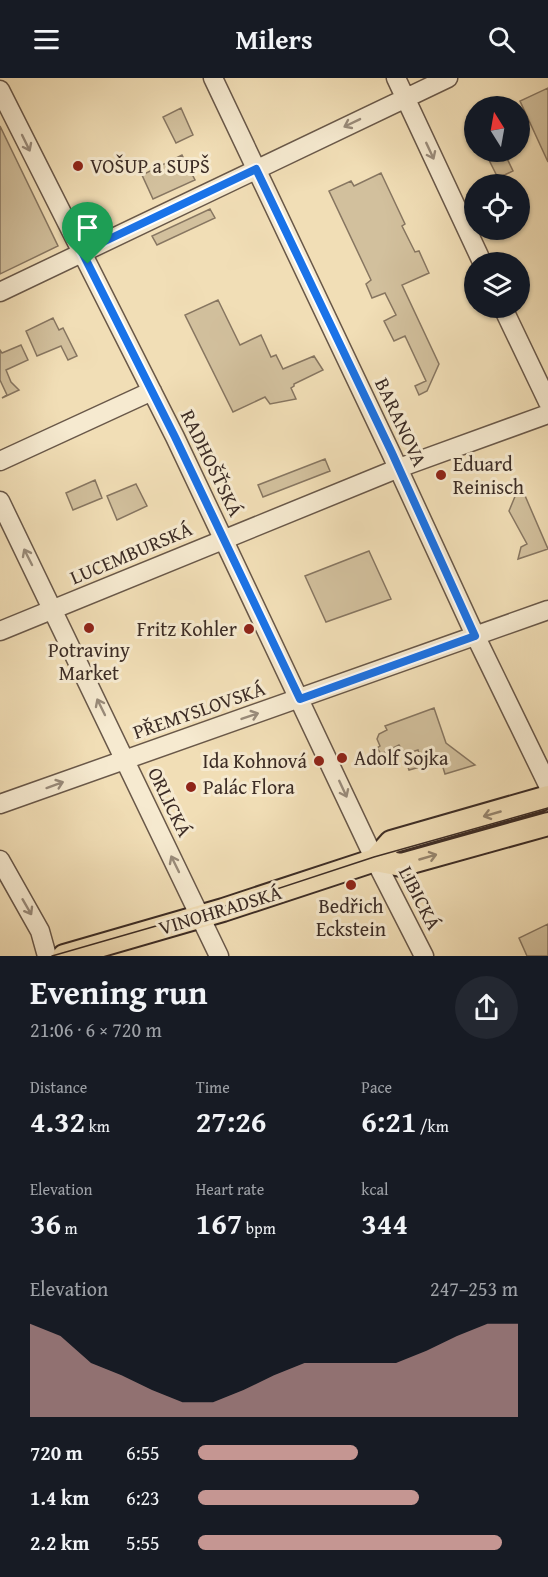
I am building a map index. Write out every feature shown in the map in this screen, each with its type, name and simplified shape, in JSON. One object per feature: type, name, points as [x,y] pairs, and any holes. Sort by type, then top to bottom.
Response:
[{"type":"main road","name":"VINOHRADSKÁ","points":[[375,860],[391,842],[548,797]]},
{"type":"main road","name":"VINOHRADSKÁ","points":[[64,956],[199,917],[375,860],[401,865],[548,824]]},
{"type":"street","name":"BARANOVA","points":[[213,78],[399,468],[475,636],[548,785]]},
{"type":"street","points":[[396,78],[477,252]]},
{"type":"street","points":[[0,292],[448,78]]},
{"type":"street","name":"RADHOŠŤSKÁ","points":[[0,90],[152,391],[375,860]]},
{"type":"street","points":[[508,318],[548,402]]},
{"type":"street","points":[[0,461],[152,391]]},
{"type":"street","name":"LUCEMBURSKÁ","points":[[0,631],[399,468],[548,414]]},
{"type":"street","name":"ORLICKÁ","points":[[0,501],[54,609],[219,956]]},
{"type":"street","name":"PŘEMYSLOVSKÁ","points":[[0,804],[548,610]]},
{"type":"street","points":[[0,860],[40,931],[47,956]]},
{"type":"street","name":"LIBICKÁ","points":[[375,860],[424,956]]},
{"type":"shaded area","points":[[548,88],[548,162],[530,123],[530,96]]},
{"type":"shaded area","points":[[181,108],[193,135],[176,143],[163,117]]},
{"type":"shaded area","points":[[0,126],[58,246],[0,274]]},
{"type":"shaded area","points":[[182,155],[195,180],[153,199],[142,175]]},
{"type":"shaded area","points":[[490,162],[509,162],[513,171],[507,174],[496,174]]},
{"type":"shaded area","points":[[381,173],[405,224],[402,226],[415,252],[419,251],[429,273],[402,285],[439,364],[427,391],[419,395],[415,386],[426,381],[405,336],[394,341],[384,321],[396,315],[385,293],[372,298],[366,284],[371,280],[329,191],[351,181],[354,186]]},
{"type":"shaded area","points":[[210,209],[215,218],[157,245],[152,236]]},
{"type":"shaded area","points":[[218,300],[240,345],[261,335],[271,357],[276,355],[283,369],[314,356],[323,370],[294,384],[291,388],[296,399],[270,404],[265,397],[233,412],[185,315]]},
{"type":"shaded area","points":[[53,318],[59,330],[63,328],[77,356],[68,360],[61,346],[37,356],[26,331]]},
{"type":"shaded area","points":[[21,345],[28,360],[6,370],[11,382],[19,390],[2,398],[7,395],[0,380],[0,350],[2,353]]},
{"type":"shaded area","points":[[325,459],[330,471],[263,497],[258,485]]},
{"type":"shaded area","points":[[95,480],[102,498],[73,510],[66,493]]},
{"type":"shaded area","points":[[136,484],[147,506],[117,520],[107,496]]},
{"type":"shaded area","points":[[523,491],[548,549],[518,559],[521,547],[527,544],[509,511],[516,494]]},
{"type":"shaded area","points":[[369,551],[391,599],[326,622],[305,576]]},
{"type":"shaded area","points":[[434,708],[446,743],[475,765],[445,774],[441,761],[409,770],[407,764],[421,760],[418,750],[405,754],[399,745],[381,754],[377,748],[380,746],[377,739],[379,734],[387,730],[385,726]]},
{"type":"shaded area","points":[[548,924],[548,956],[527,956],[519,938]]},
{"type":"tram line","points":[[52,956],[222,907],[374,857],[548,808]]},
{"type":"place","name":"VOŠUP a SUPŠ","points":[[78,166]]},
{"type":"place","name":"Eduard Reinisch","points":[[441,475]]},
{"type":"place","name":"Potraviny Market","points":[[89,628]]},
{"type":"place","name":"Fritz Kohler","points":[[249,629]]},
{"type":"place","name":"Adolf Sojka","points":[[342,758]]},
{"type":"place","name":"Ida Kohnová","points":[[319,761]]},
{"type":"place","name":"Palác Flora","points":[[191,787]]},
{"type":"place","name":"Bedřich Eckstein","points":[[351,885]]},
{"type":"route","points":[[256,169],[392,453],[475,636],[300,699],[175,437],[88,264],[82,252],[256,169]]}]
